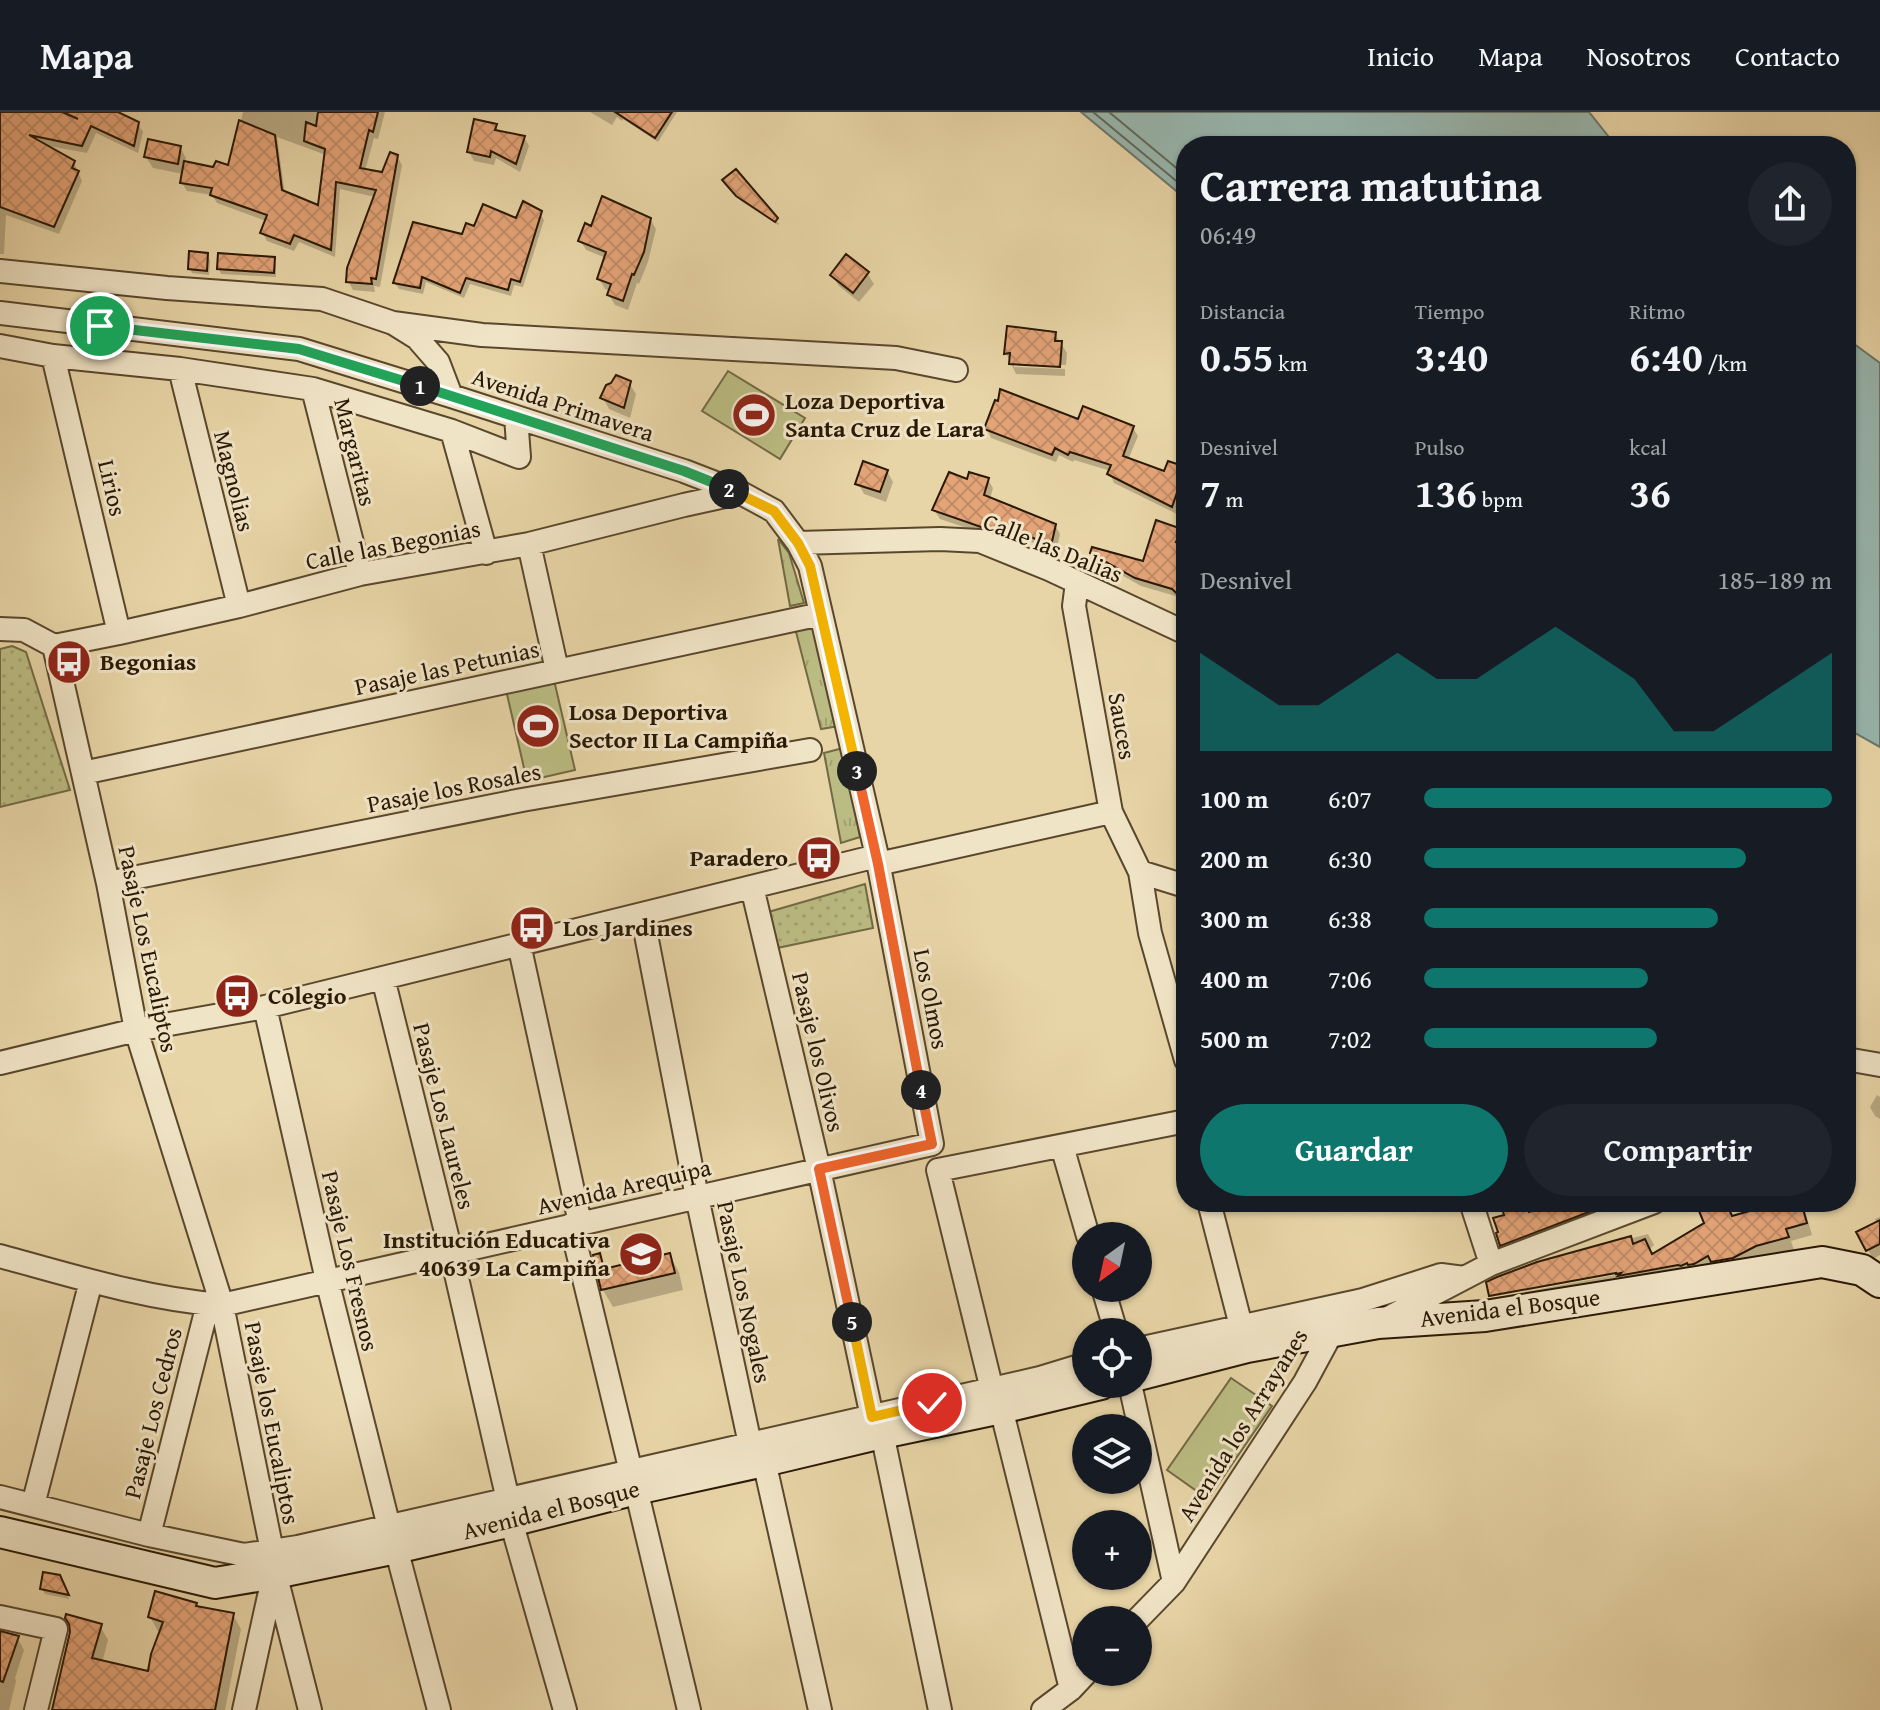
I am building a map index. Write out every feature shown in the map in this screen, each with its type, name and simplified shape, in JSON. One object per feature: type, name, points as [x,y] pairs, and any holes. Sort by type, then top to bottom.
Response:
[{"type":"street","points":[[0,271],[167,288],[322,299],[393,323],[482,335],[896,358],[956,370]]},
{"type":"street","name":"Avenida Primavera","points":[[0,313],[299,349],[684,471],[741,493],[774,511]]},
{"type":"street","points":[[393,323],[417,338],[438,362],[451,396]]},
{"type":"street","points":[[0,346],[53,356],[180,369],[313,389],[452,431],[519,457],[516,417]]},
{"type":"street","name":"Lirios","points":[[53,356],[119,633]]},
{"type":"street","name":"Magnolias","points":[[180,369],[239,606]]},
{"type":"street","name":"Margaritas","points":[[313,389],[360,574]]},
{"type":"street","points":[[452,431],[486,553]]},
{"type":"street","name":"Calle las Begonias","points":[[54,646],[239,606],[360,574],[529,544],[741,493]]},
{"type":"street","name":"Los Olmos","points":[[774,511],[798,543],[810,566],[878,860],[932,1144]]},
{"type":"street","name":"Calle las Dalias","points":[[798,543],[940,539],[980,541],[1049,569],[1176,628]]},
{"type":"street","points":[[529,544],[557,670]]},
{"type":"street","name":"Sauces","points":[[1077,583],[1074,606],[1111,812],[1140,872],[1150,933],[1176,1025]]},
{"type":"street","name":"Pasaje las Petunias","points":[[83,773],[821,614]]},
{"type":"street","points":[[0,629],[24,630],[54,646]]},
{"type":"street","name":"Pasaje Los Eucaliptos","points":[[54,646],[108,883],[136,1030],[215,1304]]},
{"type":"street","name":"Pasaje los Rosales","points":[[108,883],[522,800],[810,750]]},
{"type":"street","points":[[0,1063],[136,1030],[265,1007],[752,887],[1111,812]]},
{"type":"street","points":[[1140,872],[1176,883]]},
{"type":"street","name":"Pasaje los Olivos","points":[[752,887],[819,1169],[940,1710]]},
{"type":"street","name":"Pasaje Los Nogales","points":[[642,914],[697,1197],[820,1710]]},
{"type":"street","points":[[519,944],[576,1224],[689,1710]]},
{"type":"street","name":"Pasaje Los Laureles","points":[[383,978],[451,1252],[510,1511],[565,1710]]},
{"type":"street","name":"Pasaje Los Fresnos","points":[[265,1007],[327,1280],[439,1710]]},
{"type":"street","points":[[1856,1061],[1880,1065]]},
{"type":"street","points":[[1071,1689],[1010,1437],[996,1399],[938,1170],[1176,1123]]},
{"type":"street","name":"Avenida Arequipa","points":[[0,1256],[91,1281],[215,1304],[932,1144]]},
{"type":"street","points":[[1062,1146],[1084,1222]]},
{"type":"street","points":[[1212,1212],[1241,1326]]},
{"type":"street","points":[[1474,1212],[1491,1264]]},
{"type":"street","points":[[1378,1323],[1491,1264],[1628,1212]]},
{"type":"street","name":"Avenida el Bosque","points":[[1152,1371],[1247,1347],[1378,1323],[1485,1316],[1822,1262],[1862,1270],[1880,1282]]},
{"type":"street","points":[[1152,1346],[1363,1300],[1441,1275],[1464,1278]]},
{"type":"street","points":[[33,1505],[91,1281]]},
{"type":"street","name":"Pasaje Los Cedros","points":[[149,1535],[215,1304]]},
{"type":"street","name":"Pasaje los Eucaliptos","points":[[215,1304],[310,1710]]},
{"type":"street","name":"Avenida los Arrayanes","points":[[1151,1606],[1174,1582],[1305,1382],[1332,1332]]},
{"type":"street","points":[[1042,1388],[1072,1372]]},
{"type":"street","name":"Avenida el Bosque","points":[[0,1532],[215,1583],[273,1562],[510,1511],[548,1512],[634,1480],[674,1481],[757,1453],[1042,1388],[1072,1386]]},
{"type":"street","points":[[1133,1398],[1174,1582]]},
{"type":"street","points":[[510,1511],[757,1453]]},
{"type":"street","points":[[0,1497],[149,1535],[273,1562],[244,1710]]},
{"type":"street","points":[[0,1617],[56,1629],[36,1710]]},
{"type":"street","points":[[1043,1710],[1074,1686]]},
{"type":"green space","name":"Loza Deportiva Santa Cruz de Lara","points":[[728,371],[805,418],[780,459],[702,411]]},
{"type":"green space","points":[[778,539],[789,553],[804,603],[790,606]]},
{"type":"green space","points":[[795,628],[815,628],[839,726],[821,729]]},
{"type":"green space","points":[[12,646],[26,652],[70,790],[0,807],[0,649]]},
{"type":"green space","points":[[554,680],[575,770],[527,781],[506,690]]},
{"type":"green space","points":[[843,748],[860,837],[841,843],[824,753]]},
{"type":"green space","points":[[865,884],[873,928],[777,948],[765,913]]},
{"type":"green space","points":[[1231,1378],[1272,1406],[1208,1499],[1167,1470]]},
{"type":"water","points":[[1081,112],[1589,112],[1608,136],[1176,136],[1176,191]]},
{"type":"water","points":[[1856,345],[1880,363],[1880,747],[1856,734]]},
{"type":"building","points":[[0,112],[62,112],[78,119],[63,112],[118,112],[139,122],[134,146],[91,126],[82,146],[29,135],[75,161],[72,168],[79,171],[54,227],[0,207]]},
{"type":"building","points":[[318,112],[378,112],[373,132],[369,130],[360,168],[382,172],[390,152],[398,155],[376,279],[371,278],[372,284],[346,282],[347,268],[376,190],[336,182],[331,250],[294,235],[290,244],[260,233],[267,215],[210,195],[212,188],[180,183],[184,161],[213,167],[216,161],[228,165],[239,120],[275,135],[282,190],[318,205],[325,149],[304,141],[306,122],[316,126]]},
{"type":"building","points":[[615,112],[672,112],[655,138]]},
{"type":"building","points":[[474,119],[497,124],[495,130],[525,136],[516,164],[491,151],[490,157],[467,152]]},
{"type":"building","points":[[148,139],[181,146],[178,164],[144,157]]},
{"type":"building","points":[[736,169],[778,218],[775,222],[736,196],[722,180]]},
{"type":"building","points":[[602,196],[651,218],[644,252],[623,301],[607,295],[611,284],[597,279],[606,252],[578,241],[585,223],[591,226]]},
{"type":"building","points":[[523,201],[542,211],[520,282],[511,279],[508,290],[466,278],[460,293],[422,277],[420,288],[393,283],[413,222],[462,234],[466,223],[474,226],[483,204],[516,218]]},
{"type":"building","points":[[189,251],[208,253],[207,271],[188,269]]},
{"type":"building","points":[[218,253],[275,257],[274,273],[217,269]]},
{"type":"building","points":[[846,254],[869,272],[853,293],[830,275]]},
{"type":"building","points":[[1007,326],[1056,332],[1055,341],[1062,341],[1060,367],[1009,364],[1010,353],[1004,354]]},
{"type":"building","points":[[616,375],[631,381],[624,408],[600,398],[606,385]]},
{"type":"building","points":[[1000,389],[1078,419],[1083,406],[1134,426],[1123,456],[1164,471],[1168,461],[1176,464],[1176,496],[1172,507],[1107,474],[1111,465],[1070,452],[1068,455],[1055,448],[1052,455],[984,429],[995,400],[998,401]]},
{"type":"building","points":[[863,461],[888,470],[880,492],[855,484]]},
{"type":"building","points":[[949,472],[967,479],[969,472],[989,478],[984,495],[1056,524],[1051,546],[1006,526],[1004,535],[932,510]]},
{"type":"building","points":[[1156,520],[1176,527],[1176,593],[1135,578],[1090,553],[1092,547],[1143,561]]},
{"type":"building","points":[[1503,1212],[1589,1212],[1500,1246],[1493,1218],[1504,1215]]},
{"type":"building","points":[[1699,1212],[1730,1212],[1732,1216],[1746,1212],[1804,1212],[1807,1223],[1786,1229],[1789,1237],[1756,1246],[1733,1258],[1711,1262],[1708,1256],[1694,1264],[1618,1276],[1621,1273],[1616,1273],[1489,1296],[1486,1282],[1537,1262],[1631,1236],[1633,1244],[1645,1239],[1652,1254],[1704,1223]]},
{"type":"building","points":[[1880,1220],[1880,1244],[1866,1251],[1856,1232]]},
{"type":"building","points":[[600,1253],[604,1269],[670,1253],[675,1273],[601,1290],[593,1255]]},
{"type":"building","points":[[43,1572],[60,1575],[69,1595],[40,1589]]},
{"type":"building","points":[[155,1591],[197,1603],[196,1606],[234,1613],[215,1710],[52,1710],[70,1632],[66,1614],[102,1624],[92,1658],[148,1671],[163,1622],[148,1617]]},
{"type":"building","points":[[0,1631],[19,1636],[3,1682],[0,1681]]},
{"type":"place","name":"Loza Deportiva Santa Cruz de Lara","points":[[754,415]]},
{"type":"place","name":"Begonias","points":[[69,662]]},
{"type":"place","name":"Losa Deportiva Sector II La Campiña","points":[[538,726]]},
{"type":"place","name":"Paradero","points":[[819,858]]},
{"type":"place","name":"Los Jardines","points":[[532,928]]},
{"type":"place","name":"Colegio","points":[[237,996]]},
{"type":"place","name":"Institución Educativa 40639 La Campiña","points":[[641,1254]]},
{"type":"route","points":[[100,326],[299,349],[684,471],[741,493],[774,511],[798,543],[810,566],[877,856],[932,1144],[819,1169],[872,1417],[932,1403]]}]
